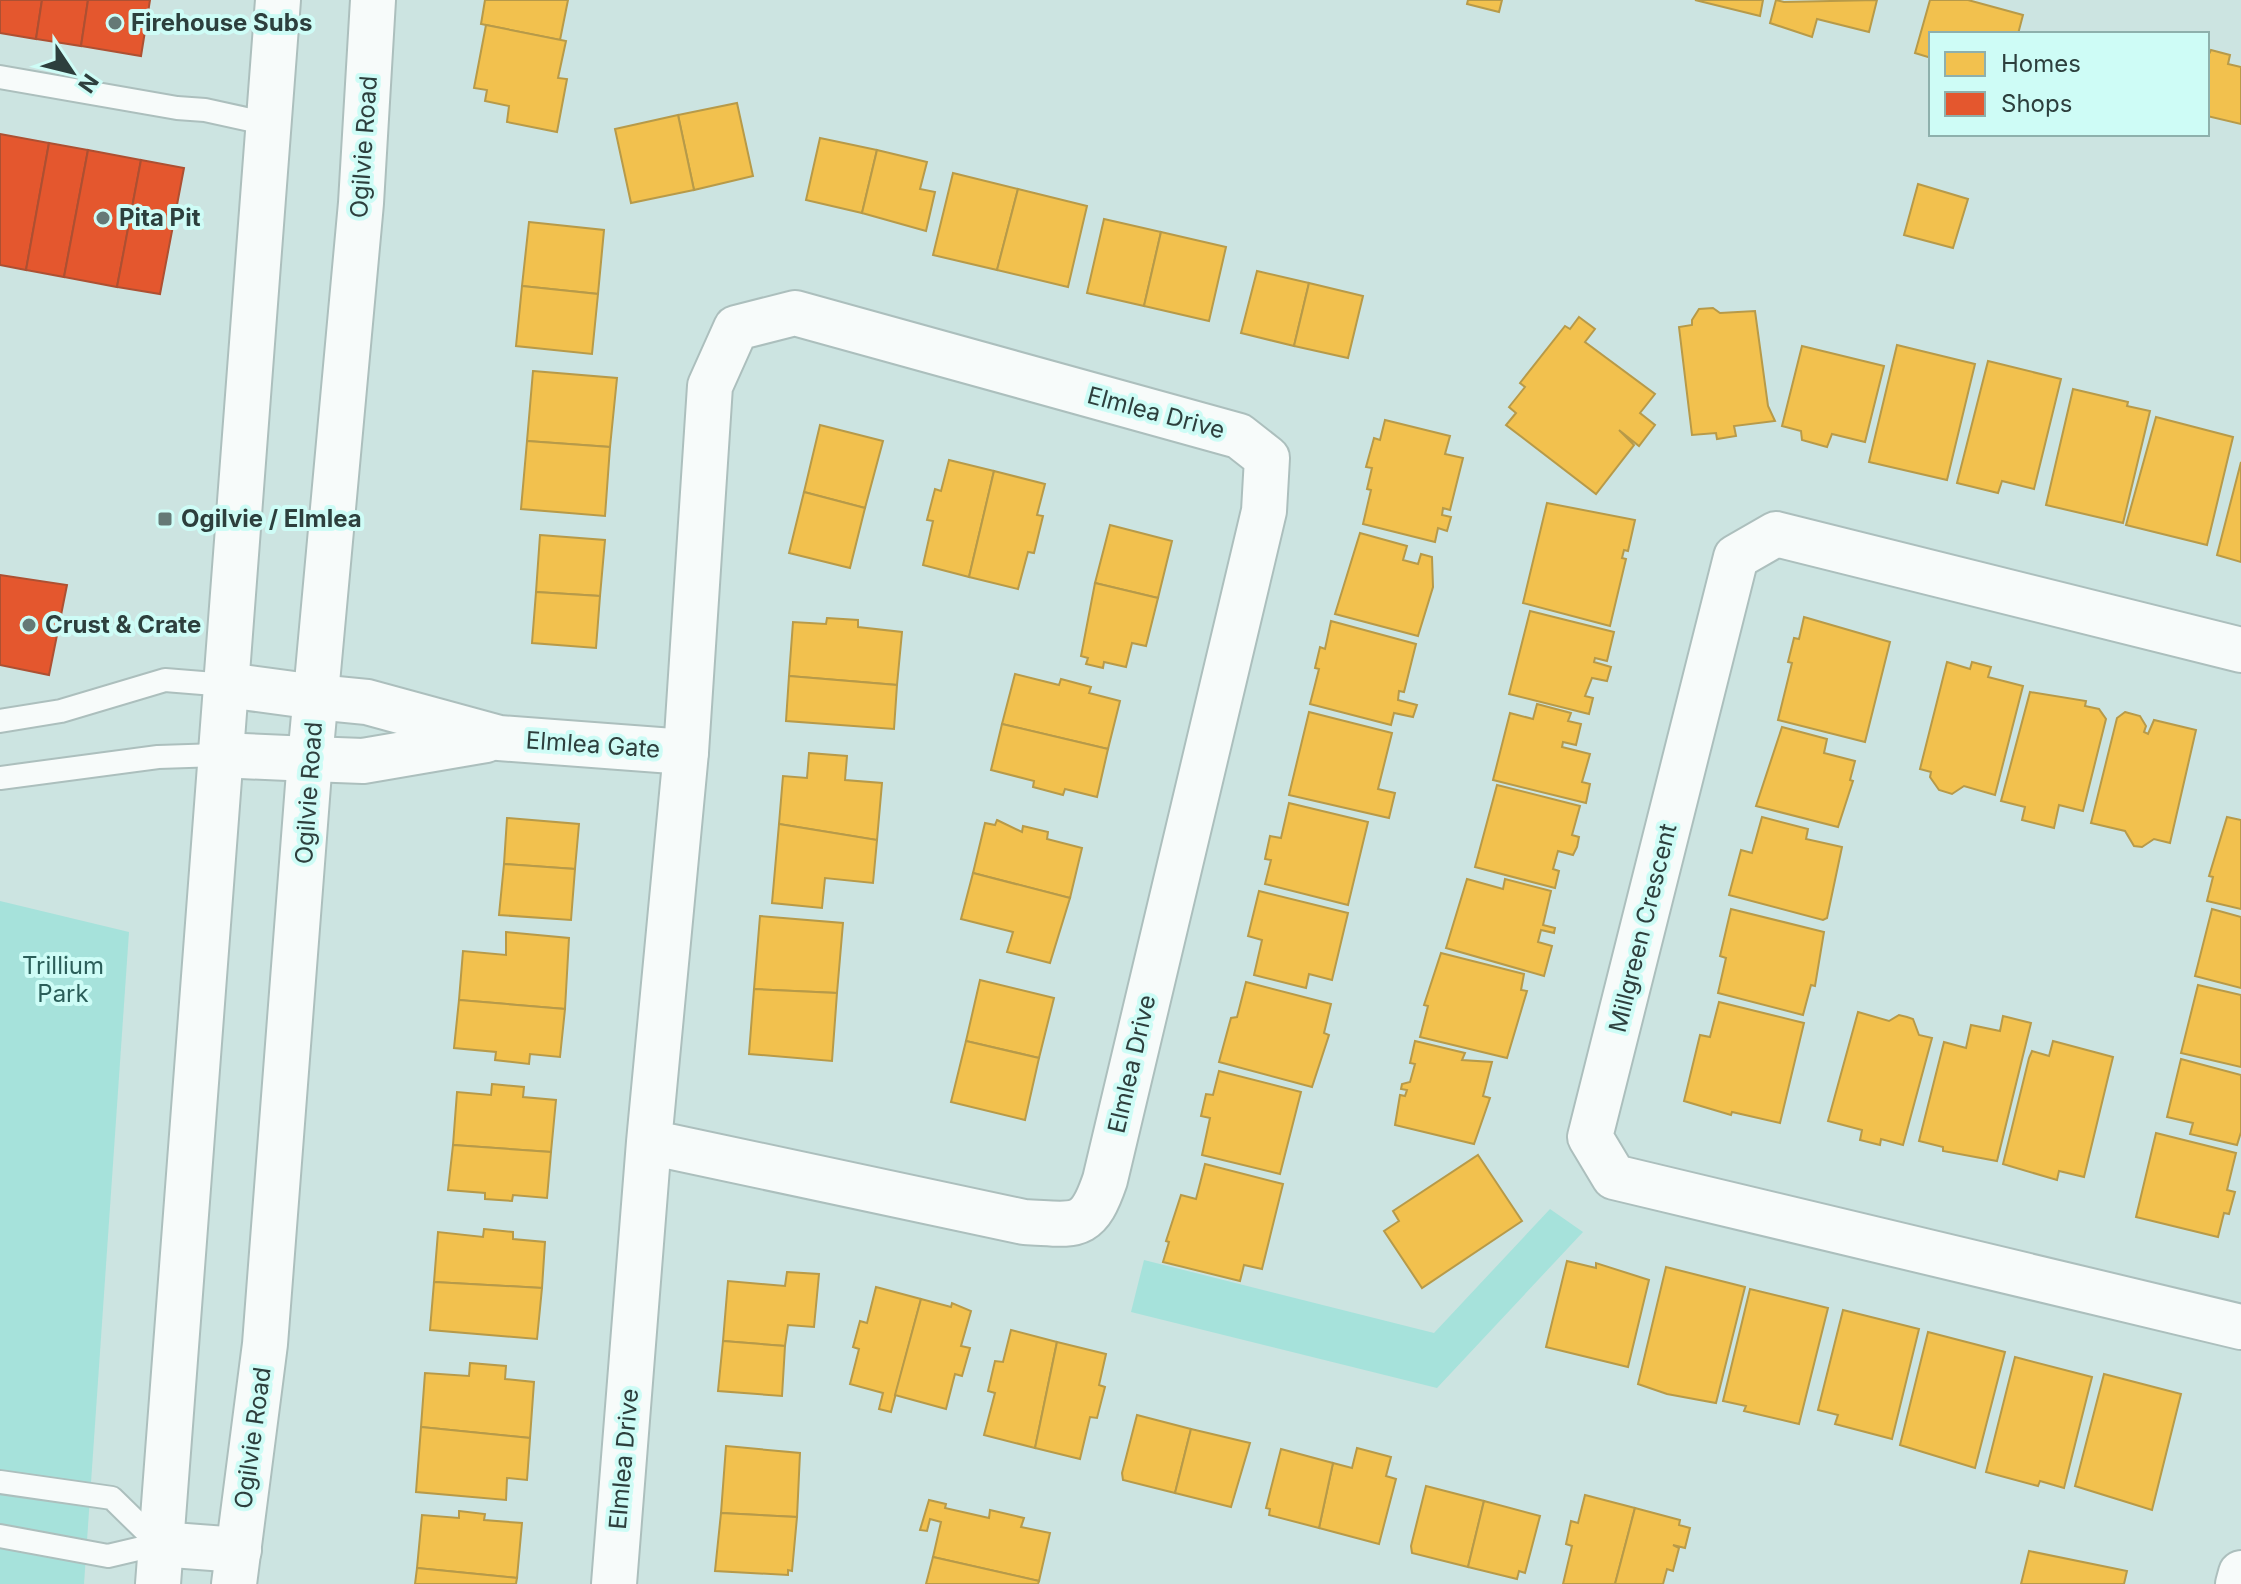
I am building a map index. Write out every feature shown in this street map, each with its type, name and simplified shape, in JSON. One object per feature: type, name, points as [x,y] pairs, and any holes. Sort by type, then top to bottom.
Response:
[{"type":"street","points":[[236,1567],[158,1564],[202,1027],[219,755],[227,685],[278,0]]},
{"type":"street","name":"Ogilvie Road","points":[[236,1567],[265,1344],[310,759],[361,203],[373,0]]},
{"type":"street","name":"Elmlea Drive","points":[[614,1584],[649,1142],[686,752],[710,386],[736,328],[795,313],[1239,436],[1267,458],[1264,511],[1095,1210],[1076,1224],[1024,1222],[649,1142]]},
{"type":"street","name":"Millgreen Crescent","points":[[2241,650],[1776,534],[1736,557],[1590,1137],[1614,1177],[2241,1327]]},
{"type":"street","name":"Elmlea Gate","points":[[227,685],[367,702],[499,738],[686,752]]},
{"type":"street","name":"Elmlea Gate","points":[[219,755],[363,761],[499,738]]},
{"type":"street","points":[[2238,1584],[2241,1573]]},
{"type":"lane","points":[[0,77],[177,108],[205,110],[269,124]]},
{"type":"lane","points":[[0,721],[61,711],[165,680],[227,685]]},
{"type":"lane","points":[[0,778],[158,757],[219,755]]},
{"type":"lane","points":[[0,1482],[112,1498],[158,1564]]},
{"type":"lane","points":[[0,1536],[158,1564]]},
{"type":"green space","name":"Trillium Park","points":[[0,901],[129,932],[84,1584],[0,1584]]},
{"type":"green space","points":[[1550,1209],[1583,1232],[1437,1388],[1131,1312],[1144,1260],[1434,1333]]},
{"type":"building: Homes","points":[[485,0],[568,0],[560,40],[481,24]]},
{"type":"building: Homes","points":[[1468,0],[1502,0],[1499,12],[1467,4]]},
{"type":"building: Homes","points":[[1695,0],[1763,0],[1760,16]]},
{"type":"building: Homes","points":[[1776,0],[1877,0],[1869,32],[1817,19],[1812,37],[1770,23]]},
{"type":"building: Homes","points":[[1930,0],[1968,0],[2023,15],[2019,32],[1929,32],[1929,57],[1915,53]]},
{"type":"building: Homes","points":[[486,25],[566,41],[558,78],[567,79],[557,132],[507,122],[509,106],[485,101],[487,90],[474,88]]},
{"type":"building: Homes","points":[[2211,50],[2230,55],[2228,64],[2241,67],[2241,124],[2209,116]]},
{"type":"building: Homes","points":[[737,103],[753,176],[694,190],[678,115]]},
{"type":"building: Homes","points":[[678,115],[694,190],[631,203],[615,129]]},
{"type":"building: Homes","points":[[820,138],[877,150],[862,213],[806,200]]},
{"type":"building: Homes","points":[[877,150],[927,162],[920,189],[935,192],[926,231],[862,213]]},
{"type":"building: Homes","points":[[953,173],[1018,189],[997,270],[933,255]]},
{"type":"building: Homes","points":[[1918,184],[1968,199],[1953,248],[1904,235]]},
{"type":"building: Homes","points":[[1018,189],[1087,206],[1068,287],[997,270]]},
{"type":"building: Homes","points":[[1104,219],[1161,232],[1144,306],[1087,293]]},
{"type":"building: Homes","points":[[529,222],[604,230],[598,294],[522,286]]},
{"type":"building: Homes","points":[[1161,232],[1226,247],[1209,321],[1144,306]]},
{"type":"building: Homes","points":[[1257,271],[1309,283],[1294,346],[1241,333]]},
{"type":"building: Homes","points":[[1309,283],[1363,296],[1348,358],[1294,346]]},
{"type":"building: Homes","points":[[522,286],[598,294],[592,354],[516,346]]},
{"type":"building: Homes","points":[[1713,308],[1720,313],[1755,311],[1768,406],[1775,421],[1734,426],[1736,436],[1717,439],[1716,433],[1692,435],[1679,327],[1692,325],[1699,309]]},
{"type":"building: Homes","points":[[1579,317],[1595,329],[1585,342],[1655,394],[1640,413],[1655,425],[1639,446],[1619,430],[1634,445],[1596,494],[1506,425],[1516,413],[1509,407],[1525,387],[1520,383],[1565,326],[1570,329]]},
{"type":"building: Homes","points":[[1897,345],[1975,364],[1947,480],[1869,462]]},
{"type":"building: Homes","points":[[1802,346],[1884,366],[1865,442],[1832,434],[1827,447],[1802,440],[1801,431],[1782,426]]},
{"type":"building: Homes","points":[[1988,361],[2061,379],[2034,489],[2002,481],[1998,493],[1957,483]]},
{"type":"building: Homes","points":[[533,371],[617,378],[610,447],[527,441]]},
{"type":"building: Homes","points":[[2073,389],[2128,402],[2127,406],[2150,411],[2123,523],[2046,505]]},
{"type":"building: Homes","points":[[2156,417],[2233,437],[2207,545],[2126,525]]},
{"type":"building: Homes","points":[[1385,420],[1450,436],[1445,454],[1463,458],[1450,510],[1443,508],[1442,515],[1451,517],[1447,531],[1438,528],[1435,542],[1363,524],[1371,490],[1367,489],[1372,468],[1366,467],[1374,438],[1380,440]]},
{"type":"building: Homes","points":[[820,425],[883,441],[865,508],[804,492]]},
{"type":"building: Homes","points":[[527,441],[610,447],[605,516],[521,509]]},
{"type":"building: Homes","points":[[949,460],[994,471],[969,577],[923,565],[933,521],[927,520],[935,489],[941,491]]},
{"type":"building: Homes","points":[[2241,462],[2241,562],[2217,555]]},
{"type":"building: Homes","points":[[994,471],[1045,484],[1037,515],[1043,516],[1034,553],[1028,552],[1018,589],[969,577]]},
{"type":"building: Homes","points":[[804,492],[865,508],[850,568],[789,553]]},
{"type":"building: Homes","points":[[1547,503],[1635,520],[1628,551],[1624,550],[1622,558],[1626,559],[1610,626],[1523,603]]},
{"type":"building: Homes","points":[[1110,525],[1172,541],[1158,598],[1095,583]]},
{"type":"building: Homes","points":[[1360,533],[1407,546],[1403,560],[1418,564],[1421,554],[1432,557],[1433,587],[1418,636],[1335,614]]},
{"type":"building: Homes","points":[[540,535],[605,540],[600,596],[536,592]]},
{"type":"building: Homes","points":[[1095,583],[1158,598],[1146,646],[1132,643],[1126,667],[1104,662],[1103,668],[1086,664],[1088,658],[1081,656]]},
{"type":"building: Homes","points":[[536,592],[600,596],[596,648],[532,643]]},
{"type":"building: Homes","points":[[1530,611],[1614,632],[1607,661],[1595,658],[1594,662],[1611,667],[1607,681],[1592,678],[1585,696],[1593,698],[1589,714],[1509,694]]},
{"type":"building: Homes","points":[[1804,617],[1890,642],[1865,742],[1778,720],[1792,663],[1788,662],[1794,638],[1799,639]]},
{"type":"building: Homes","points":[[827,618],[858,620],[858,627],[902,632],[897,685],[789,676],[793,622],[826,624]]},
{"type":"building: Homes","points":[[1331,621],[1416,644],[1404,692],[1399,691],[1398,700],[1417,705],[1413,717],[1394,713],[1391,725],[1310,704],[1319,669],[1315,668],[1320,647],[1325,649]]},
{"type":"building: Homes","points":[[1947,662],[1970,669],[1972,662],[1991,667],[1988,677],[2023,686],[1995,795],[1964,786],[1952,794],[1939,790],[1930,777],[1931,772],[1920,769]]},
{"type":"building: Homes","points":[[1015,674],[1059,685],[1061,679],[1091,687],[1089,693],[1120,701],[1108,749],[1002,724]]},
{"type":"building: Homes","points":[[789,676],[897,685],[894,729],[786,721]]},
{"type":"building: Homes","points":[[2030,692],[2086,701],[2085,706],[2099,709],[2106,719],[2083,811],[2059,805],[2054,828],[2022,820],[2025,807],[2001,801]]},
{"type":"building: Homes","points":[[1537,704],[1571,713],[1568,721],[1581,724],[1576,745],[1563,742],[1562,747],[1590,754],[1582,782],[1590,784],[1586,803],[1493,780],[1510,713],[1533,719]]},
{"type":"building: Homes","points":[[1309,712],[1392,733],[1378,789],[1395,793],[1389,818],[1289,795]]},
{"type":"building: Homes","points":[[2125,712],[2140,716],[2146,726],[2144,732],[2148,734],[2154,720],[2196,730],[2170,843],[2154,839],[2142,847],[2134,846],[2125,831],[2091,823],[2117,718]]},
{"type":"building: Homes","points":[[1002,724],[1108,749],[1097,797],[1065,789],[1063,795],[1033,787],[1034,781],[991,770]]},
{"type":"building: Homes","points":[[1782,727],[1827,739],[1824,753],[1855,761],[1850,780],[1853,781],[1838,827],[1756,806]]},
{"type":"building: Homes","points":[[809,753],[847,756],[845,780],[882,783],[877,840],[779,824],[783,776],[807,778]]},
{"type":"building: Homes","points":[[1497,785],[1580,806],[1572,835],[1579,837],[1577,847],[1573,855],[1558,851],[1553,869],[1559,871],[1555,888],[1475,867]]},
{"type":"building: Homes","points":[[1289,803],[1368,822],[1348,905],[1265,884],[1271,860],[1265,859],[1270,836],[1281,838]]},
{"type":"building: Homes","points":[[1762,817],[1808,829],[1806,839],[1842,847],[1827,918],[1823,920],[1729,895],[1741,850],[1752,853]]},
{"type":"building: Homes","points":[[2227,817],[2241,820],[2241,909],[2207,901],[2213,877],[2209,876]]},
{"type":"building: Homes","points":[[507,818],[579,824],[575,869],[504,864]]},
{"type":"building: Homes","points":[[997,820],[1022,832],[1023,826],[1048,832],[1047,839],[1082,848],[1070,898],[973,873],[985,823],[995,825]]},
{"type":"building: Homes","points":[[779,824],[877,840],[873,883],[825,878],[822,908],[772,903]]},
{"type":"building: Homes","points":[[504,864],[575,869],[571,920],[499,915]]},
{"type":"building: Homes","points":[[973,873],[1070,898],[1050,963],[1007,952],[1013,932],[961,919]]},
{"type":"building: Homes","points":[[1467,879],[1503,889],[1505,879],[1551,891],[1543,925],[1555,928],[1554,933],[1541,930],[1538,942],[1552,946],[1544,976],[1446,948]]},
{"type":"building: Homes","points":[[1259,891],[1348,913],[1332,980],[1309,974],[1306,988],[1254,975],[1262,940],[1248,936]]},
{"type":"building: Homes","points":[[1731,909],[1824,932],[1815,986],[1811,985],[1803,1015],[1718,993],[1726,958],[1720,956]]},
{"type":"building: Homes","points":[[2212,909],[2241,917],[2241,988],[2195,976]]},
{"type":"building: Homes","points":[[760,916],[843,923],[837,993],[754,989]]},
{"type":"building: Homes","points":[[506,932],[569,938],[565,1009],[459,1000],[463,951],[506,955]]},
{"type":"building: Homes","points":[[1441,953],[1524,974],[1521,990],[1527,991],[1507,1058],[1420,1037],[1428,1006],[1424,1005]]},
{"type":"building: Homes","points":[[980,980],[1054,998],[1039,1058],[966,1041]]},
{"type":"building: Homes","points":[[1246,982],[1331,1004],[1324,1033],[1329,1035],[1312,1087],[1219,1062],[1231,1018],[1237,1017]]},
{"type":"building: Homes","points":[[2198,985],[2241,995],[2241,1067],[2181,1053]]},
{"type":"building: Homes","points":[[754,989],[837,993],[832,1061],[749,1054]]},
{"type":"building: Homes","points":[[459,1000],[565,1009],[560,1057],[530,1054],[529,1064],[495,1060],[496,1052],[454,1048]]},
{"type":"building: Homes","points":[[1719,1002],[1804,1023],[1780,1123],[1732,1112],[1731,1115],[1684,1101],[1700,1035],[1710,1037]]},
{"type":"building: Homes","points":[[1858,1012],[1889,1021],[1899,1015],[1913,1019],[1919,1035],[1932,1038],[1903,1145],[1881,1139],[1880,1145],[1860,1140],[1862,1130],[1828,1121]]},
{"type":"building: Homes","points":[[2003,1016],[2031,1023],[1997,1161],[1943,1151],[1943,1147],[1919,1141],[1944,1042],[1966,1048],[1971,1025],[2000,1031]]},
{"type":"building: Homes","points":[[966,1041],[1039,1058],[1025,1120],[951,1102]]},
{"type":"building: Homes","points":[[1415,1041],[1465,1053],[1462,1060],[1492,1062],[1483,1096],[1490,1098],[1474,1144],[1395,1125],[1400,1095],[1405,1096],[1407,1090],[1401,1089],[1402,1084],[1410,1082],[1415,1064],[1410,1063]]},
{"type":"building: Homes","points":[[2053,1041],[2113,1057],[2084,1177],[2059,1171],[2057,1180],[2003,1164],[2029,1058],[2032,1051],[2049,1056]]},
{"type":"building: Homes","points":[[2181,1059],[2241,1075],[2241,1132],[2237,1145],[2190,1134],[2193,1123],[2167,1117]]},
{"type":"building: Homes","points":[[1219,1071],[1301,1092],[1280,1174],[1202,1155],[1210,1118],[1201,1116],[1206,1094],[1213,1095]]},
{"type":"building: Homes","points":[[492,1084],[524,1087],[523,1097],[556,1100],[551,1152],[453,1145],[457,1092],[491,1095]]},
{"type":"building: Homes","points":[[2156,1133],[2236,1153],[2227,1190],[2235,1192],[2229,1214],[2224,1213],[2218,1237],[2136,1217]]},
{"type":"building: Homes","points":[[453,1145],[551,1152],[547,1198],[513,1195],[512,1201],[485,1199],[485,1193],[448,1190]]},
{"type":"building: Homes","points":[[1478,1155],[1522,1221],[1422,1288],[1384,1231],[1399,1221],[1393,1211]]},
{"type":"building: Homes","points":[[1205,1164],[1283,1184],[1262,1269],[1244,1265],[1240,1281],[1163,1262],[1169,1242],[1166,1241],[1181,1195],[1196,1199]]},
{"type":"building: Homes","points":[[484,1229],[513,1232],[513,1239],[545,1242],[542,1288],[434,1282],[438,1232],[483,1237]]},
{"type":"building: Homes","points":[[1567,1261],[1596,1268],[1596,1263],[1649,1280],[1628,1367],[1546,1347]]},
{"type":"building: Homes","points":[[1666,1267],[1745,1287],[1716,1403],[1667,1394],[1638,1384]]},
{"type":"building: Homes","points":[[787,1272],[819,1274],[814,1327],[788,1325],[785,1346],[723,1341],[728,1281],[785,1286]]},
{"type":"building: Homes","points":[[434,1282],[542,1288],[537,1339],[430,1330]]},
{"type":"building: Homes","points":[[876,1287],[921,1299],[891,1412],[879,1409],[883,1393],[850,1384],[859,1349],[853,1347],[860,1321],[867,1323]]},
{"type":"building: Homes","points":[[1750,1289],[1828,1308],[1799,1424],[1744,1411],[1746,1406],[1723,1401]]},
{"type":"building: Homes","points":[[921,1299],[951,1307],[952,1303],[971,1311],[961,1346],[970,1348],[962,1376],[955,1374],[946,1409],[895,1395]]},
{"type":"building: Homes","points":[[1843,1310],[1919,1329],[1892,1439],[1835,1424],[1838,1415],[1818,1410]]},
{"type":"building: Homes","points":[[1011,1330],[1057,1342],[1035,1448],[984,1435],[995,1393],[988,1391],[995,1361],[1003,1362]]},
{"type":"building: Homes","points":[[1928,1332],[2005,1352],[1975,1468],[1900,1445]]},
{"type":"building: Homes","points":[[723,1341],[785,1346],[782,1396],[718,1391]]},
{"type":"building: Homes","points":[[1057,1342],[1106,1354],[1099,1385],[1105,1387],[1097,1418],[1090,1417],[1080,1459],[1035,1448]]},
{"type":"building: Homes","points":[[2015,1357],[2092,1377],[2064,1488],[2040,1481],[2038,1486],[1986,1472]]},
{"type":"building: Homes","points":[[470,1363],[506,1366],[505,1379],[534,1382],[530,1438],[421,1427],[425,1373],[469,1376]]},
{"type":"building: Homes","points":[[2104,1374],[2181,1394],[2152,1510],[2075,1486]]},
{"type":"building: Homes","points":[[1137,1415],[1191,1429],[1175,1493],[1123,1480],[1122,1473]]},
{"type":"building: Homes","points":[[421,1427],[530,1438],[527,1480],[507,1478],[506,1500],[416,1492]]},
{"type":"building: Homes","points":[[1191,1429],[1250,1443],[1231,1507],[1175,1493]]},
{"type":"building: Homes","points":[[726,1446],[800,1453],[797,1517],[721,1513]]},
{"type":"building: Homes","points":[[1357,1448],[1391,1457],[1386,1476],[1396,1479],[1379,1544],[1319,1528],[1333,1463],[1352,1468]]},
{"type":"building: Homes","points":[[1281,1449],[1333,1463],[1319,1528],[1269,1515],[1270,1509],[1266,1508]]},
{"type":"building: Homes","points":[[1426,1486],[1484,1501],[1468,1567],[1412,1553],[1411,1546]]},
{"type":"building: Homes","points":[[1585,1495],[1635,1508],[1615,1584],[1563,1584],[1572,1546],[1566,1544],[1571,1521],[1578,1523]]},
{"type":"building: Homes","points":[[929,1500],[946,1504],[945,1508],[989,1518],[990,1510],[1024,1518],[1021,1527],[1050,1533],[1039,1581],[933,1557],[941,1522],[930,1519],[927,1531],[920,1530]]},
{"type":"building: Homes","points":[[1484,1501],[1540,1516],[1525,1573],[1519,1571],[1517,1579],[1468,1567]]},
{"type":"building: Homes","points":[[1635,1508],[1680,1520],[1679,1525],[1690,1528],[1685,1548],[1673,1545],[1679,1548],[1673,1571],[1667,1569],[1663,1584],[1615,1584]]},
{"type":"building: Homes","points":[[459,1511],[485,1514],[484,1520],[522,1523],[517,1578],[417,1568],[422,1515],[459,1518]]},
{"type":"building: Homes","points":[[721,1513],[797,1517],[792,1571],[788,1570],[788,1575],[715,1571]]},
{"type":"building: Homes","points":[[2029,1551],[2127,1571],[2124,1584],[2021,1584]]},
{"type":"building: Homes","points":[[933,1557],[1039,1581],[1038,1584],[926,1584]]},
{"type":"building: Homes","points":[[417,1568],[517,1578],[516,1584],[415,1584]]},
{"type":"building: Shops","points":[[0,0],[42,0],[36,39],[0,33]]},
{"type":"building: Shops","points":[[42,0],[88,0],[81,46],[36,39]]},
{"type":"building: Shops","name":"Firehouse Subs","points":[[88,0],[150,0],[141,56],[81,46]]},
{"type":"building: Shops","points":[[0,134],[49,143],[26,270],[0,265]]},
{"type":"building: Shops","points":[[49,143],[88,150],[64,277],[26,270]]},
{"type":"building: Shops","name":"Pita Pit","points":[[88,150],[141,160],[117,287],[64,277]]},
{"type":"building: Shops","points":[[141,160],[184,168],[160,294],[117,287]]},
{"type":"building: Shops","name":"Crust & Crate","points":[[0,575],[67,585],[49,675],[0,665]]},
{"type":"place","name":"Firehouse Subs","points":[[115,23]]},
{"type":"place","name":"Pita Pit","points":[[103,218]]},
{"type":"place","name":"Ogilvie / Elmlea","points":[[165,519]]},
{"type":"place","name":"Crust & Crate","points":[[29,625]]}]
